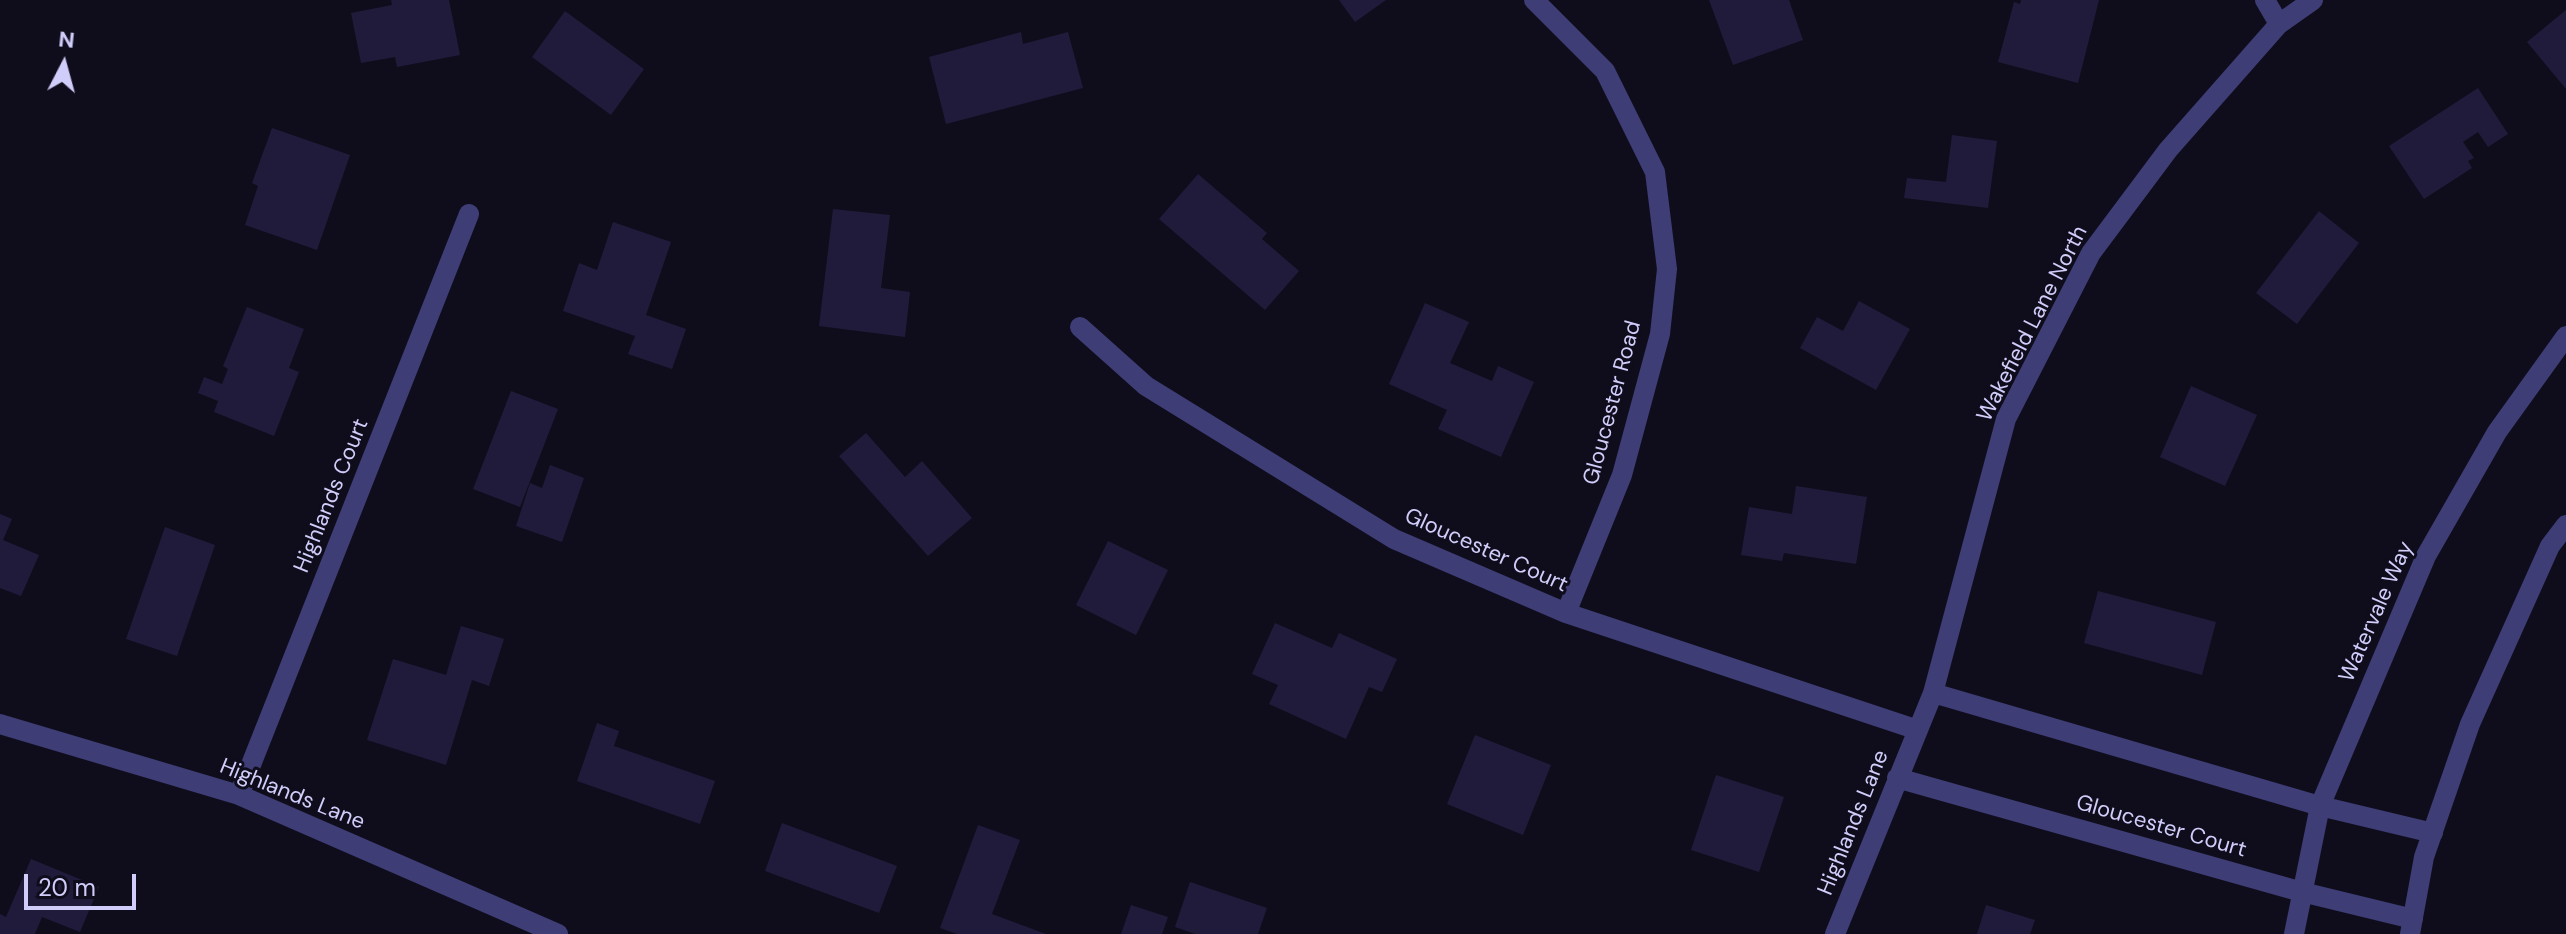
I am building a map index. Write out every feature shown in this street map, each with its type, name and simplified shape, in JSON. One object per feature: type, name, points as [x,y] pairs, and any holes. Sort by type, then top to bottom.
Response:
[{"type":"street","name":"Gloucester Road","points":[[1534,0],[1605,71],[1655,172],[1667,269],[1660,334],[1622,475],[1566,613]]},
{"type":"street","points":[[2265,0],[2279,24]]},
{"type":"street","name":"Wakefield Lane North","points":[[1918,730],[1933,693],[2006,419],[2091,253],[2168,150],[2279,24],[2313,0]]},
{"type":"street","name":"Highlands Court","points":[[239,795],[469,214]]},
{"type":"street","name":"Gloucester Court","points":[[1080,327],[1146,386],[1394,539],[1566,613],[1918,730]]},
{"type":"street","name":"Watervale Way","points":[[2294,934],[2320,806],[2426,556],[2497,432],[2566,336]]},
{"type":"street","points":[[2412,927],[2424,857],[2470,724],[2550,546],[2566,525]]},
{"type":"street","points":[[1933,693],[2320,806],[2433,833]]},
{"type":"street","name":"Highlands Lane","points":[[0,724],[239,795],[558,934]]},
{"type":"street","name":"Highlands Lane","points":[[1835,934],[1918,730]]},
{"type":"street","name":"Gloucester Court","points":[[1897,778],[2302,892],[2412,927]]},
{"type":"building","points":[[391,0],[449,0],[460,55],[397,67],[395,57],[361,63],[351,13],[392,5]]},
{"type":"building","points":[[1339,0],[1386,0],[1355,22]]},
{"type":"building","points":[[1709,0],[1789,0],[1803,40],[1733,65]]},
{"type":"building","points":[[2021,0],[2099,0],[2078,83],[1998,62],[2014,2],[2020,4]]},
{"type":"building","points":[[2566,10],[2566,89],[2527,42]]},
{"type":"building","points":[[565,11],[644,69],[611,115],[532,57]]},
{"type":"building","points":[[1021,32],[1023,44],[1068,32],[1083,88],[946,124],[929,57]]},
{"type":"building","points":[[2478,88],[2508,134],[2488,147],[2478,132],[2463,142],[2474,158],[2468,161],[2472,168],[2424,199],[2389,146]]},
{"type":"building","points":[[272,128],[350,155],[317,250],[245,225],[258,186],[252,183]]},
{"type":"building","points":[[1952,135],[1997,141],[1988,208],[1904,198],[1907,178],[1946,182]]},
{"type":"building","points":[[1198,174],[1267,233],[1262,239],[1299,271],[1265,310],[1159,219]]},
{"type":"building","points":[[833,209],[890,215],[881,288],[910,292],[905,337],[819,326]]},
{"type":"building","points":[[2319,211],[2359,243],[2297,324],[2256,293]]},
{"type":"building","points":[[613,222],[671,242],[646,315],[686,329],[672,369],[628,354],[635,336],[563,311],[579,263],[597,270]]},
{"type":"building","points":[[1859,301],[1910,329],[1876,390],[1800,348],[1817,317],[1843,331]]},
{"type":"building","points":[[1425,303],[1469,322],[1450,363],[1492,381],[1498,366],[1534,382],[1501,457],[1438,429],[1447,410],[1389,384]]},
{"type":"building","points":[[247,307],[304,329],[289,368],[299,372],[274,436],[214,412],[218,401],[198,393],[204,377],[222,384],[228,369],[223,366]]},
{"type":"building","points":[[2191,386],[2257,415],[2225,486],[2160,457]]},
{"type":"building","points":[[511,391],[558,409],[520,507],[473,489]]},
{"type":"building","points":[[866,433],[905,477],[922,461],[972,518],[928,556],[839,456]]},
{"type":"building","points":[[550,465],[584,478],[562,542],[516,526],[530,483],[542,488]]},
{"type":"building","points":[[1796,486],[1867,497],[1856,564],[1784,553],[1782,561],[1741,555],[1749,507],[1792,514]]},
{"type":"building","points":[[0,514],[12,519],[3,540],[39,555],[21,596],[0,588]]},
{"type":"building","points":[[165,527],[215,545],[177,656],[126,639]]},
{"type":"building","points":[[1108,541],[1168,570],[1136,635],[1076,605]]},
{"type":"building","points":[[2098,591],[2216,622],[2202,675],[2084,643]]},
{"type":"building","points":[[1275,623],[1332,648],[1339,633],[1397,659],[1382,692],[1369,687],[1346,739],[1269,704],[1278,685],[1252,674]]},
{"type":"building","points":[[461,626],[504,639],[489,686],[472,680],[446,765],[367,740],[393,659],[446,675]]},
{"type":"building","points":[[597,723],[619,731],[614,746],[715,781],[700,824],[577,781]]},
{"type":"building","points":[[1475,735],[1551,765],[1523,835],[1447,804]]},
{"type":"building","points":[[1716,775],[1784,797],[1759,872],[1691,850]]},
{"type":"building","points":[[782,823],[897,866],[879,913],[765,871]]},
{"type":"building","points":[[978,825],[1020,840],[992,914],[1046,934],[957,934],[940,928]]},
{"type":"building","points":[[31,859],[99,887],[80,932],[42,917],[35,934],[0,934],[0,914],[6,917]]},
{"type":"building","points":[[1190,882],[1267,908],[1258,934],[1195,934],[1175,927]]},
{"type":"building","points":[[1131,905],[1168,917],[1162,934],[1121,934]]},
{"type":"building","points":[[1986,905],[2035,920],[2030,934],[1977,934]]}]
